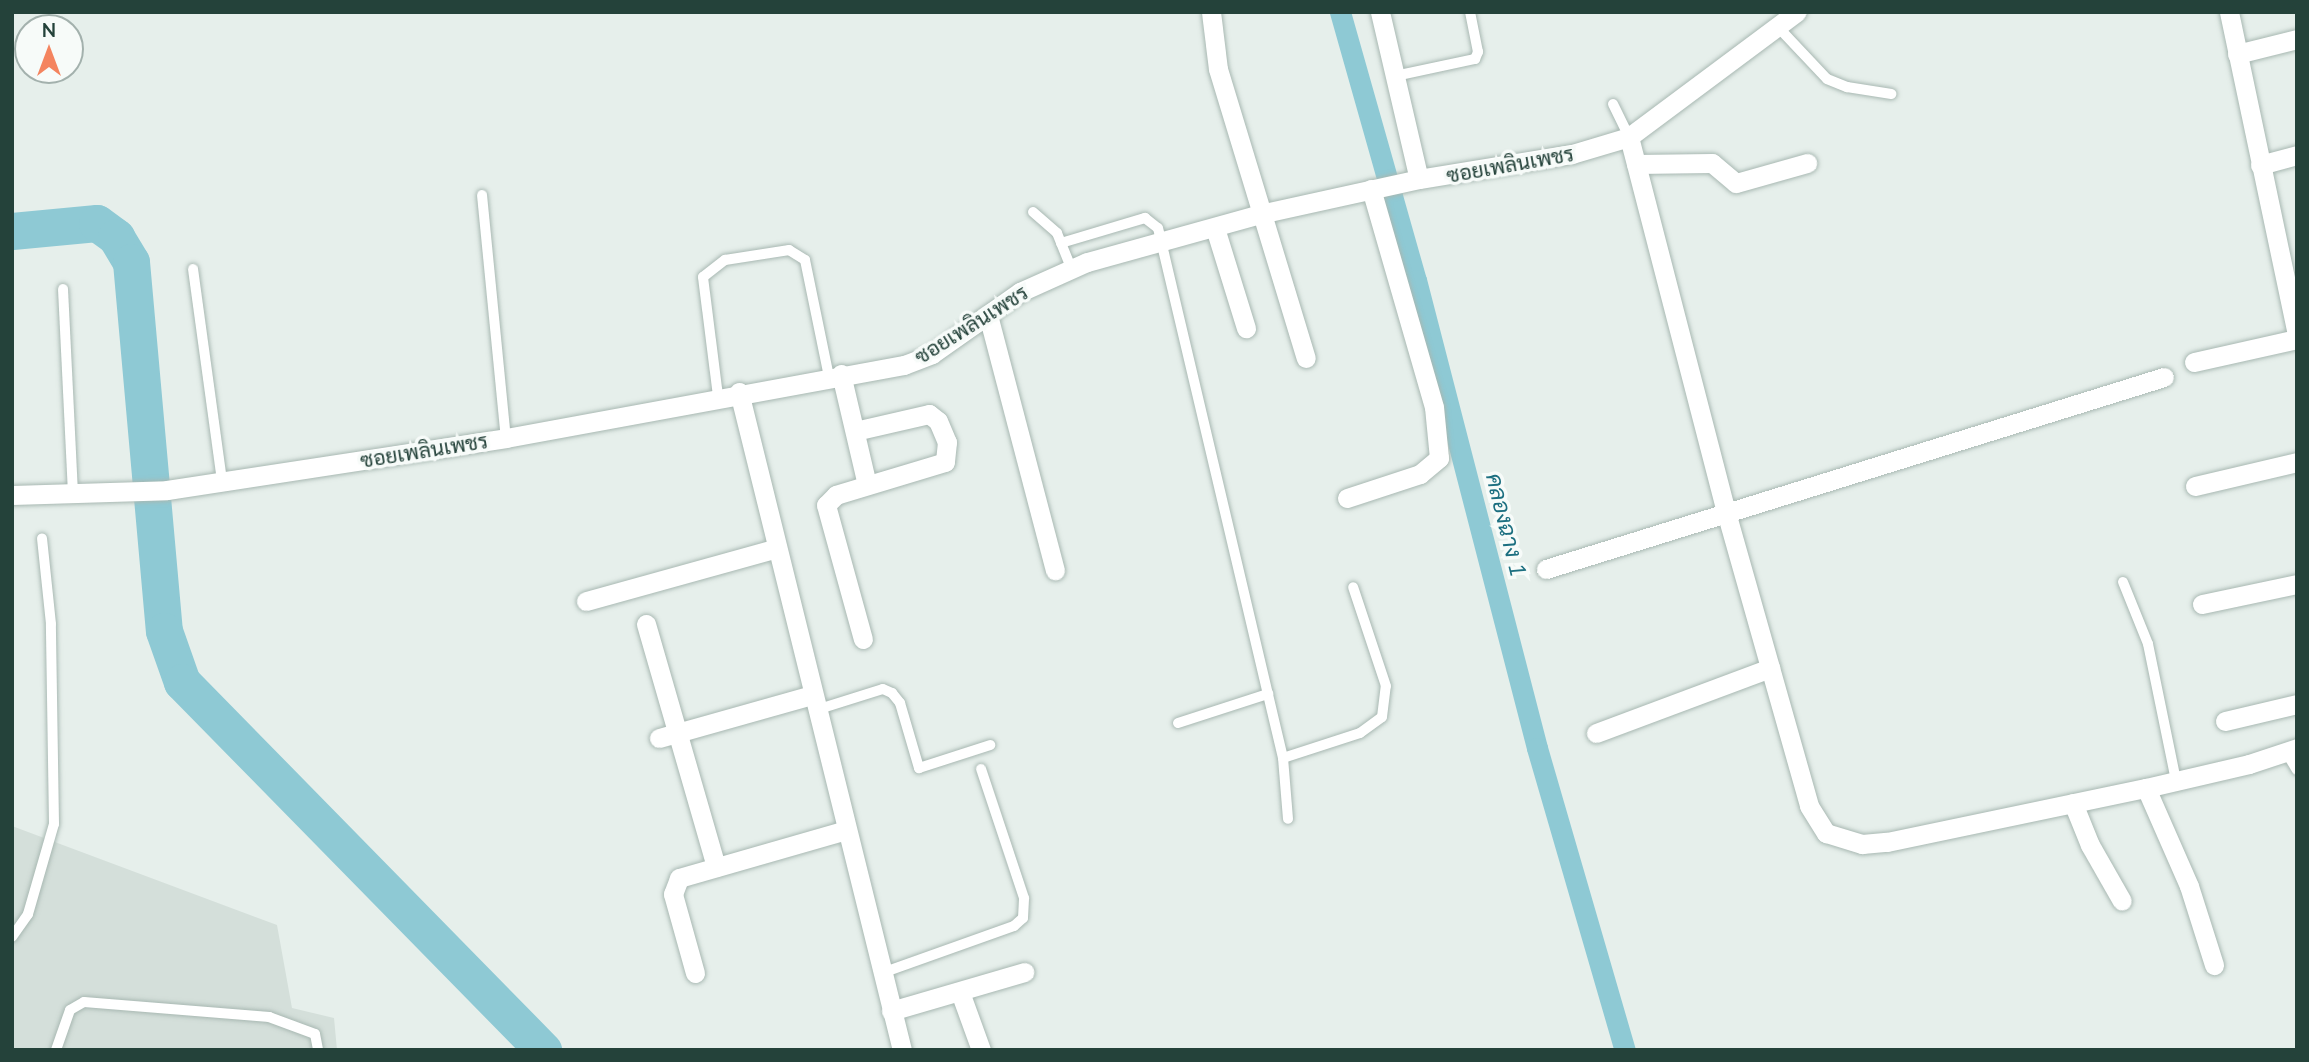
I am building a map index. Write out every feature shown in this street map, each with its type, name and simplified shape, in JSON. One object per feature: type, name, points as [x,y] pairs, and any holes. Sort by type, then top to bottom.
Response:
[{"type":"street","points":[[1211,12],[1218,69],[1260,215],[1306,358]]},
{"type":"street","points":[[1380,12],[1419,179]]},
{"type":"street","name":"ซอยเพลินเพชร","points":[[12,495],[110,494],[167,490],[506,438],[922,358],[1020,292],[1072,268],[1260,215],[1419,179],[1572,154],[1629,136],[1797,12]]},
{"type":"street","points":[[2194,362],[2297,337],[2229,12]]},
{"type":"street","points":[[2238,54],[2297,39]]},
{"type":"street","points":[[1629,136],[1726,512],[1809,806],[1816,822],[1841,841],[1887,842],[2146,788],[2291,750]]},
{"type":"street","points":[[2260,165],[2297,155]]},
{"type":"street","points":[[1636,164],[1712,163],[1736,183],[1807,163]]},
{"type":"street","points":[[1347,498],[1420,474],[1439,458],[1434,407],[1372,189]]},
{"type":"street","points":[[1215,228],[1245,328]]},
{"type":"street","points":[[988,315],[1055,570]]},
{"type":"street","points":[[835,376],[855,431],[867,485]]},
{"type":"street","points":[[1546,569],[2164,377]]},
{"type":"street","points":[[739,392],[902,1050]]},
{"type":"street","points":[[855,431],[929,414],[938,421],[947,442],[944,462],[836,495],[825,505],[863,639]]},
{"type":"street","points":[[2195,486],[2297,462]]},
{"type":"street","points":[[586,601],[777,548]]},
{"type":"street","points":[[2202,604],[2297,584]]},
{"type":"street","points":[[646,624],[668,735],[716,867]]},
{"type":"street","points":[[1596,733],[1770,668]]},
{"type":"street","points":[[668,735],[814,703]]},
{"type":"street","points":[[2225,721],[2297,704]]},
{"type":"street","points":[[2146,788],[2189,886],[2214,965]]},
{"type":"street","points":[[2073,803],[2090,845],[2122,901]]},
{"type":"street","points":[[695,972],[674,885],[679,878],[846,830]]},
{"type":"street","points":[[891,1011],[1024,972]]},
{"type":"street","points":[[960,992],[981,1050]]},
{"type":"lane","points":[[1395,76],[1475,59],[1478,52],[1470,12]]},
{"type":"lane","points":[[1778,27],[1827,79],[1847,87],[1891,94]]},
{"type":"lane","points":[[1613,104],[1629,136]]},
{"type":"lane","points":[[482,195],[506,438]]},
{"type":"lane","points":[[1032,212],[1050,224],[1072,268]]},
{"type":"lane","points":[[1061,243],[1145,218],[1153,220],[1163,242],[1283,758],[1288,819]]},
{"type":"lane","points":[[718,396],[703,277],[710,268],[737,258],[789,250],[805,260],[835,376]]},
{"type":"lane","points":[[193,269],[222,481]]},
{"type":"lane","points":[[63,289],[73,493]]},
{"type":"lane","points":[[12,937],[28,914],[54,824],[51,624],[42,538]]},
{"type":"lane","points":[[2123,582],[2148,644],[2176,781]]},
{"type":"lane","points":[[1283,758],[1360,733],[1382,717],[1386,686],[1353,587]]},
{"type":"lane","points":[[814,703],[883,689],[892,693],[900,704],[919,768],[990,745]]},
{"type":"lane","points":[[1178,723],[1268,694]]},
{"type":"lane","points":[[2291,750],[2297,770]]},
{"type":"lane","points":[[882,974],[1014,926],[1023,918],[1024,898],[981,769]]},
{"type":"lane","points":[[56,1050],[70,1010],[85,1002],[108,1002],[269,1017],[315,1034],[318,1050]]},
{"type":"shaded area","points":[[12,826],[277,925],[292,1008],[334,1018],[337,1050],[12,1050]]},
{"type":"waterway","name":"คลองฉาง 1","points":[[1340,12],[1416,280],[1537,748],[1625,1050]]},
{"type":"waterway","points":[[12,231],[97,223],[116,237],[131,262],[164,631],[182,682],[543,1050]]}]
